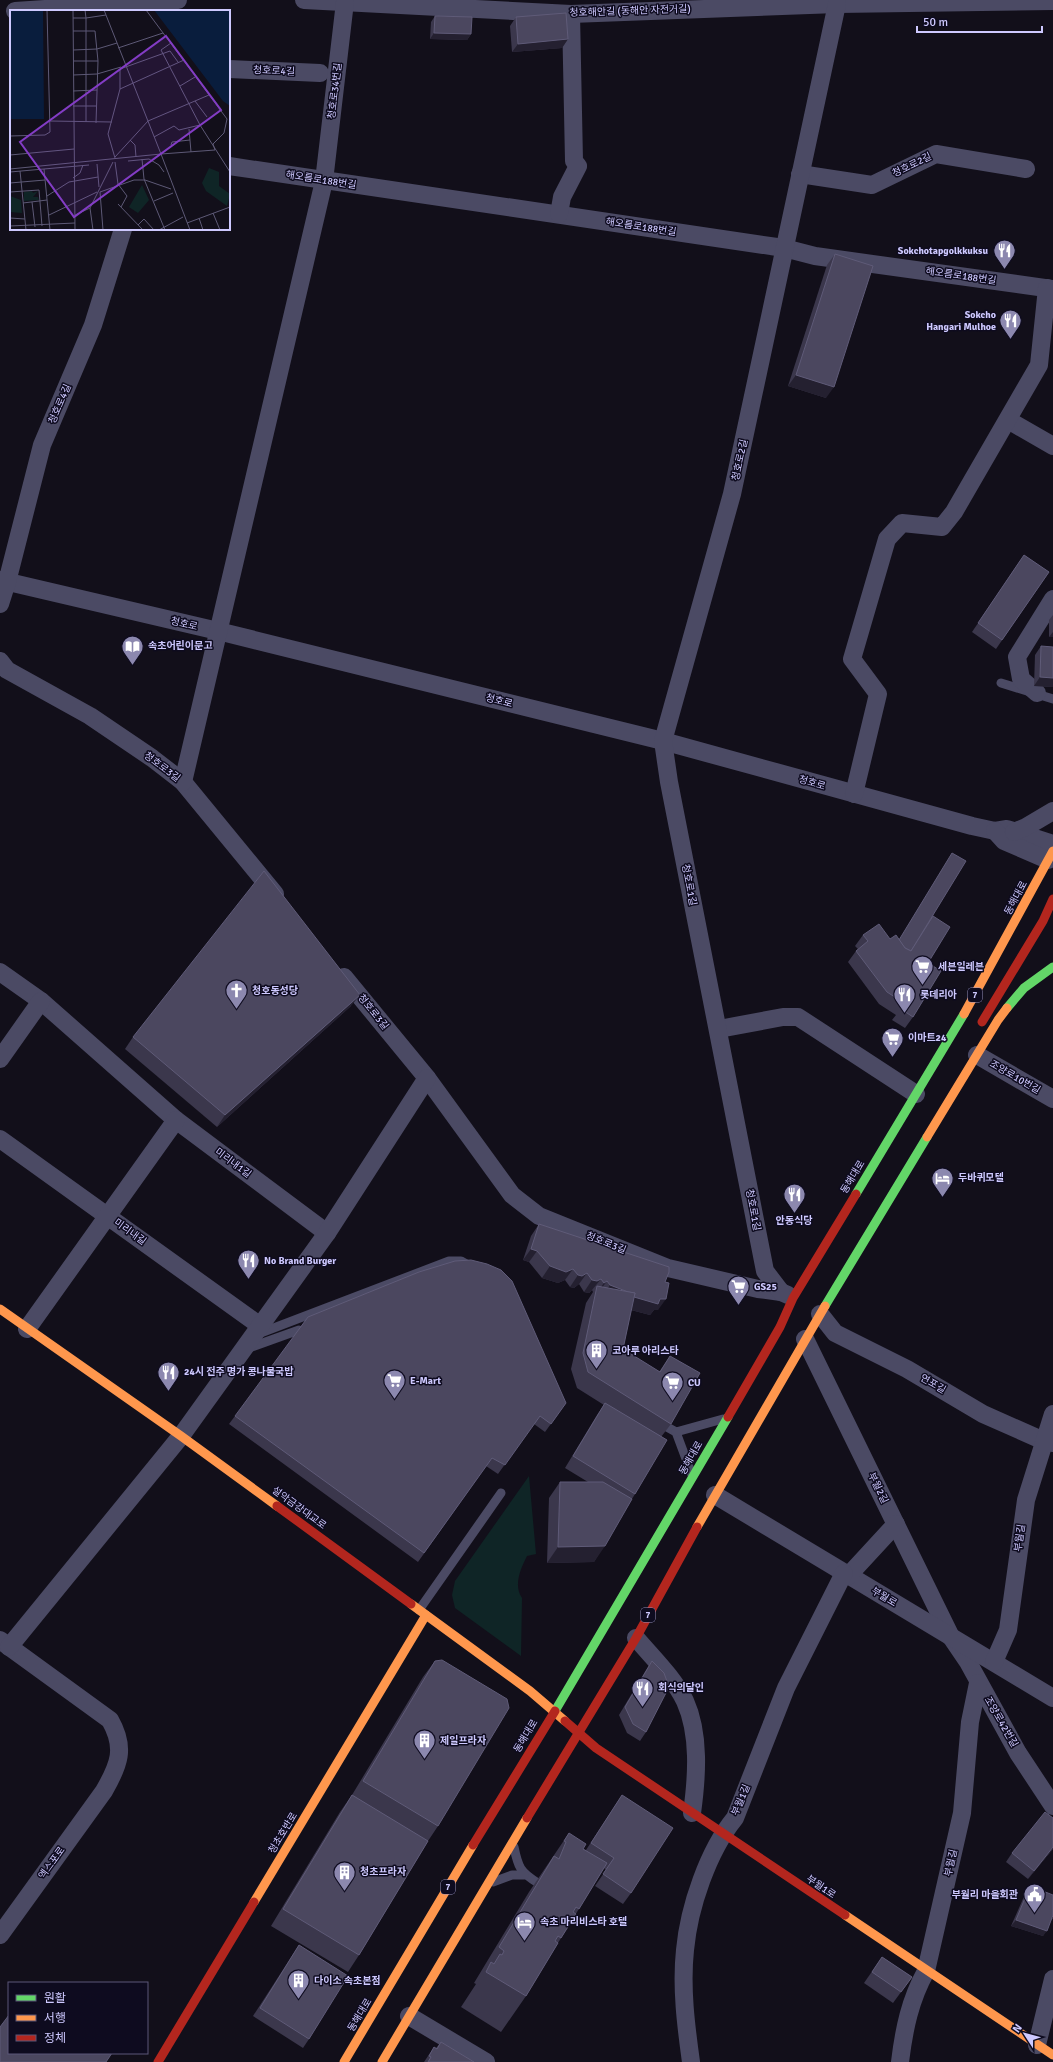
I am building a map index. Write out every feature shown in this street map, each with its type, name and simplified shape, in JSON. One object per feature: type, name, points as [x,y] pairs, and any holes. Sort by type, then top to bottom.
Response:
[{"type":"main road","name":"동해대로","points":[[344,2062],[553,1712],[579,1672],[780,1326],[791,1297],[975,996],[1052,855]]},
{"type":"main road","name":"7","points":[[979,1027],[1042,921],[1053,899]]},
{"type":"main road","name":"7","points":[[382,2062],[486,1885],[636,1638],[805,1340],[817,1312],[930,1133],[998,1020],[1024,988],[1053,967]]},
{"type":"main road","name":"7","points":[[930,1133],[944,1090]]},
{"type":"main road","name":"설악금강대교로","points":[[0,1309],[181,1436],[423,1612],[530,1691],[578,1734]]},
{"type":"main road","name":"청초호반로","points":[[158,2062],[423,1612]]},
{"type":"main road","name":"부월1로","points":[[578,1734],[692,1813],[1053,2055]]},
{"type":"street","points":[[45,10],[105,8],[178,0]]},
{"type":"street","name":"청호해안길 (동해안 자전거길)","points":[[304,0],[571,14],[837,4],[1053,1]]},
{"type":"street","name":"청호로34번길","points":[[183,782],[324,181],[345,2]]},
{"type":"street","name":"청호로2길","points":[[663,741],[732,494],[837,4]]},
{"type":"street","points":[[0,12],[10,11]]},
{"type":"street","points":[[559,214],[562,197],[578,166],[574,161],[571,14]]},
{"type":"street","name":"청호로4길","points":[[230,69],[320,73]]},
{"type":"street","name":"청호로2길","points":[[800,174],[849,183],[872,185],[936,154],[1026,168]]},
{"type":"street","name":"해오름로188번길","points":[[230,166],[784,248],[815,256],[1050,289]]},
{"type":"street","name":"청호로4길","points":[[4,581],[42,445],[93,325],[123,230]]},
{"type":"street","points":[[854,794],[878,694],[852,659],[888,538],[902,523],[942,527],[954,512],[1039,365],[1050,289]]},
{"type":"street","points":[[1008,420],[1053,446]]},
{"type":"street","points":[[0,604],[4,581]]},
{"type":"street","name":"청호로","points":[[4,581],[218,631],[663,741],[995,831],[1007,829],[1052,855]]},
{"type":"street","points":[[1045,696],[1021,678],[1018,657],[1053,599]]},
{"type":"street","name":"청호로3길","points":[[0,661],[7,670],[96,720],[152,758],[183,782],[285,906]]},
{"type":"street","name":"청호로1길","points":[[663,741],[669,782],[765,1271],[791,1297]]},
{"type":"street","points":[[1014,832],[1026,827],[1053,810]]},
{"type":"street","name":"청호로","points":[[995,831],[1004,841],[1052,855]]},
{"type":"street","name":"청호로3길","points":[[331,961],[427,1078],[512,1195],[539,1216],[668,1268],[791,1297]]},
{"type":"street","name":"미리내1길","points":[[0,972],[41,1001],[176,1120],[327,1233]]},
{"type":"street","points":[[0,1059],[41,1001]]},
{"type":"street","points":[[718,1029],[783,1017],[798,1017],[916,1094]]},
{"type":"street","name":"조양로10번길","points":[[977,1055],[1053,1099]]},
{"type":"street","points":[[5,1644],[181,1436],[255,1331],[327,1233],[427,1078]]},
{"type":"street","points":[[27,1329],[176,1120]]},
{"type":"street","name":"미리내길","points":[[0,1139],[107,1216],[255,1331]]},
{"type":"street","name":"연포길","points":[[817,1312],[835,1333],[907,1369],[983,1414],[1049,1442]]},
{"type":"street","name":"부월2길","points":[[805,1340],[951,1637]]},
{"type":"street","name":"부월길","points":[[994,1662],[1008,1630],[1026,1500],[1049,1442],[1053,1414]]},
{"type":"street","name":"부월로","points":[[716,1495],[846,1575],[1053,1698]]},
{"type":"street","name":"부월1길","points":[[691,2062],[686,2028],[685,1950],[700,1881],[722,1833],[735,1818],[786,1688],[846,1575],[896,1524]]},
{"type":"street","name":"조양로42번길","points":[[951,1637],[968,1662],[978,1683],[1018,1753],[1053,1806]]},
{"type":"street","points":[[636,1638],[672,1680],[684,1700],[689,1713],[692,1725],[696,1761],[695,1790],[692,1813]]},
{"type":"street","name":"엑스포로","points":[[0,1935],[104,1791],[116,1771],[120,1753],[119,1741],[110,1720],[5,1644]]},
{"type":"street","name":"부월길","points":[[900,2062],[904,2028],[916,1989],[926,1971],[962,1812],[970,1722],[978,1683]]},
{"type":"street","points":[[1037,2045],[1053,1979]]},
{"type":"street","points":[[409,2016],[486,2062]]},
{"type":"lane","points":[[1001,683],[1045,696]]},
{"type":"lane","points":[[255,1331],[449,1261],[461,1261],[475,1272]]},
{"type":"lane","points":[[241,1351],[299,1330]]},
{"type":"lane","points":[[676,1432],[728,1417]]},
{"type":"lane","points":[[667,1427],[676,1432],[692,1476]]},
{"type":"lane","points":[[423,1612],[501,1493]]},
{"type":"lane","points":[[513,1841],[516,1860],[524,1875],[538,1883]]},
{"type":"lane","points":[[486,1885],[501,1878],[524,1875]]},
{"type":"green space","points":[[529,1476],[536,1554],[527,1556],[520,1571],[518,1582],[519,1593],[522,1598],[521,1656],[455,1608],[452,1595],[455,1581]]},
{"type":"building","points":[[566,13],[568,39],[518,44],[516,17]]},
{"type":"building","points":[[435,16],[472,17],[471,34],[434,33]]},
{"type":"building","points":[[835,254],[873,266],[834,387],[796,375]]},
{"type":"building","points":[[1024,555],[1049,572],[1002,640],[978,623]]},
{"type":"building","points":[[1041,646],[1053,647],[1053,678],[1040,677]]},
{"type":"building","points":[[952,853],[966,861],[911,951],[905,948],[899,940]]},
{"type":"building","points":[[264,871],[360,995],[225,1115],[133,1037]]},
{"type":"building","points":[[933,916],[950,927],[928,963],[941,971],[913,1017],[901,1009],[904,1003],[887,992],[856,951],[868,941],[863,935],[879,924],[890,939],[896,935],[905,948],[911,951]]},
{"type":"building","points":[[539,1224],[669,1267],[669,1272],[665,1282],[669,1283],[666,1299],[660,1299],[658,1304],[634,1297],[635,1293],[610,1285],[607,1281],[604,1283],[601,1279],[597,1281],[592,1280],[587,1273],[582,1276],[578,1275],[573,1269],[566,1272],[550,1266],[537,1251],[531,1249]]},
{"type":"building","points":[[471,1260],[487,1264],[501,1270],[512,1281],[566,1403],[551,1424],[540,1416],[505,1465],[492,1458],[424,1553],[235,1416],[308,1317],[419,1272],[455,1261]]},
{"type":"building","points":[[597,1286],[635,1293],[623,1349],[660,1372],[670,1356],[700,1373],[671,1424],[588,1372],[583,1353]]},
{"type":"building","points":[[605,1403],[667,1440],[635,1494],[573,1456]]},
{"type":"building","points":[[560,1482],[603,1482],[632,1499],[605,1546],[558,1547]]},
{"type":"building","name":"제일프라자","points":[[442,1660],[507,1699],[509,1708],[438,1826],[363,1781],[435,1661]]},
{"type":"building","points":[[652,1661],[664,1673],[669,1687],[646,1732],[633,1724],[625,1707]]},
{"type":"building","name":"청초프라자","points":[[352,1795],[428,1841],[359,1955],[283,1909]]},
{"type":"building","points":[[622,1795],[673,1828],[631,1893],[603,1874],[614,1858],[591,1843]]},
{"type":"building","points":[[1045,1812],[1053,1818],[1053,1847],[1034,1871],[1012,1853]]},
{"type":"building","points":[[569,1833],[586,1844],[583,1849],[607,1863],[579,1909],[576,1907],[573,1912],[576,1914],[561,1938],[558,1936],[555,1941],[558,1943],[526,1996],[486,1972],[491,1962],[494,1964],[500,1954],[502,1955],[504,1951],[499,1947],[554,1856],[559,1859],[566,1842],[564,1841]]},
{"type":"building","points":[[1030,1886],[1053,1895],[1053,1915],[1047,1931],[1016,1920]]},
{"type":"building","name":"다이소 속초본점","points":[[299,1945],[348,1976],[309,2039],[260,2008]]},
{"type":"building","points":[[882,1957],[912,1977],[901,1992],[872,1972]]},
{"type":"building","points":[[8,2016],[8,2054],[111,2054],[106,2062],[0,2062],[0,2027]]},
{"type":"building","points":[[441,2042],[474,2062],[428,2062],[431,2057],[429,2056],[434,2047],[437,2049]]},
{"type":"traffic: fast","points":[[1007,1008],[1024,988],[1053,967]]},
{"type":"traffic: fast","points":[[856,1194],[964,1014]]},
{"type":"traffic: fast","points":[[825,1306],[927,1137]]},
{"type":"traffic: fast","points":[[555,1711],[728,1417]]},
{"type":"traffic: slow","points":[[964,1014],[1053,851]]},
{"type":"traffic: slow","points":[[927,1137],[998,1020],[1007,1008]]},
{"type":"traffic: slow","points":[[697,1527],[825,1306]]},
{"type":"traffic: slow","points":[[0,1309],[181,1436],[277,1506]]},
{"type":"traffic: slow","points":[[411,1604],[530,1691],[565,1721]]},
{"type":"traffic: slow","points":[[254,1902],[426,1615]]},
{"type":"traffic: slow","points":[[382,2062],[527,1818]]},
{"type":"traffic: slow","points":[[344,2062],[473,1845]]},
{"type":"traffic: slow","points":[[845,1915],[1053,2055]]},
{"type":"traffic: jam","points":[[982,1022],[1043,921],[1053,899]]},
{"type":"traffic: jam","points":[[728,1417],[780,1327],[793,1298],[856,1194]]},
{"type":"traffic: jam","points":[[277,1506],[411,1604]]},
{"type":"traffic: jam","points":[[527,1818],[636,1638],[697,1527]]},
{"type":"traffic: jam","points":[[473,1845],[555,1711]]},
{"type":"traffic: jam","points":[[565,1721],[596,1748],[845,1915]]},
{"type":"traffic: jam","points":[[158,2062],[254,1902]]},
{"type":"place","name":"Sokchotapgolkkuksu","points":[[1004,270]]},
{"type":"place","name":"Sokcho Hangari Mulhoe","points":[[1011,340]]},
{"type":"place","name":"속초어린이문고","points":[[132,666]]},
{"type":"place","name":"세븐일레븐","points":[[923,986]]},
{"type":"place","name":"청호동성당","points":[[236,1010]]},
{"type":"place","name":"롯데리아","points":[[905,1014]]},
{"type":"place","name":"이마트24","points":[[892,1058]]},
{"type":"place","name":"두바퀴모텔","points":[[942,1198]]},
{"type":"place","name":"안동식당","points":[[794,1214]]},
{"type":"place","name":"No Brand Burger","points":[[249,1280]]},
{"type":"place","name":"GS25","points":[[738,1306]]},
{"type":"place","name":"코아루 아리스타","points":[[596,1370]]},
{"type":"place","name":"24시 전주 명가 콩나물국밥","points":[[169,1392]]},
{"type":"place","name":"E-Mart","points":[[395,1400]]},
{"type":"place","name":"CU","points":[[672,1402]]},
{"type":"place","name":"회식의달인","points":[[642,1708]]},
{"type":"place","name":"제일프라자","points":[[424,1760]]},
{"type":"place","name":"청초프라자","points":[[344,1892]]},
{"type":"place","name":"부월리 마을회관","points":[[1034,1914]]},
{"type":"place","name":"속초 마리비스타 호텔","points":[[524,1942]]},
{"type":"place","name":"다이소 속초본점","points":[[298,2000]]}]
